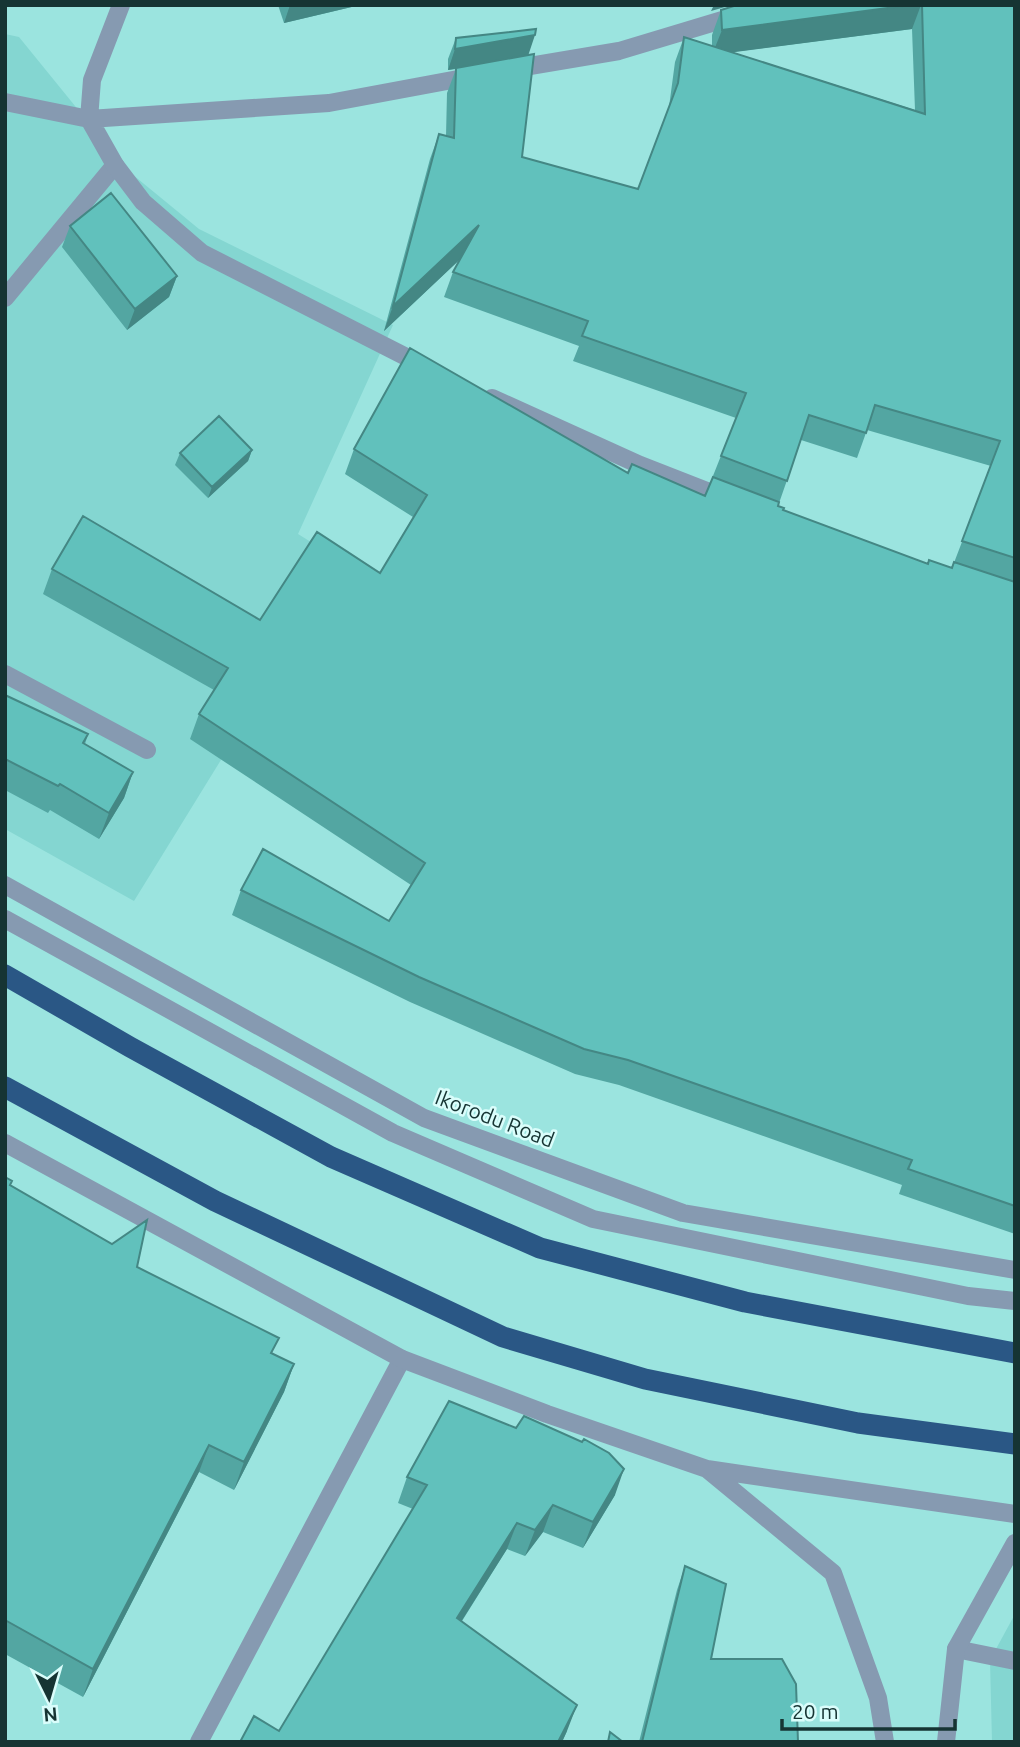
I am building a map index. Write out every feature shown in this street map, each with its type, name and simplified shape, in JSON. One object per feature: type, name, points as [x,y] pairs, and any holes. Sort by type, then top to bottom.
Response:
[{"type":"highway","points":[[5,975],[331,1157],[540,1248],[745,1302],[1015,1353]]},
{"type":"highway","points":[[5,1087],[215,1201],[503,1337],[658,1382],[858,1423],[1015,1444]]},
{"type":"street","points":[[121,5],[92,80],[89,120],[116,166],[143,202],[202,253],[445,376]]},
{"type":"street","points":[[5,102],[89,120],[329,103],[619,51],[772,5]]},
{"type":"street","points":[[5,298],[11,282],[116,166]]},
{"type":"street","points":[[482,393],[640,465],[739,503]]},
{"type":"street","points":[[5,674],[147,750]]},
{"type":"street","name":"Ikorodu Road","points":[[5,885],[424,1118],[683,1213],[1015,1270]]},
{"type":"street","points":[[5,919],[393,1133],[593,1219],[954,1294],[1015,1301]]},
{"type":"street","points":[[5,1143],[402,1359],[547,1414],[707,1469],[1015,1514]]},
{"type":"street","points":[[199,1742],[402,1359]]},
{"type":"street","points":[[707,1469],[833,1573],[878,1698],[885,1742]]},
{"type":"street","points":[[946,1742],[956,1649],[1015,1543]]},
{"type":"street","points":[[956,1649],[1015,1661]]},
{"type":"shaded area","points":[[5,34],[19,37],[127,170],[199,229],[393,325],[298,534],[369,578],[224,755],[134,901],[5,829]]},
{"type":"shaded area","points":[[1015,1614],[1015,1742],[992,1742],[990,1660]]},
{"type":"building","points":[[737,5],[910,5],[722,30],[721,10]]},
{"type":"building","points":[[922,5],[1015,5],[1015,558],[962,541],[1000,441],[875,405],[866,433],[809,415],[787,481],[721,456],[746,393],[582,336],[588,321],[453,272],[479,225],[393,306],[439,134],[454,138],[456,68],[534,54],[522,157],[638,189],[678,83],[684,37],[925,114]]},
{"type":"building","points":[[536,29],[535,35],[455,49],[456,38]]},
{"type":"building","points":[[111,193],[177,276],[135,309],[70,226]]},
{"type":"building","points":[[410,348],[628,473],[632,464],[705,496],[713,477],[779,502],[778,506],[784,508],[783,510],[928,564],[929,560],[952,568],[954,562],[1015,582],[1015,1206],[908,1169],[912,1160],[628,1060],[584,1049],[419,977],[241,890],[263,849],[389,921],[425,863],[199,714],[228,668],[52,569],[83,516],[260,620],[317,532],[380,573],[427,495],[354,449]]},
{"type":"building","points":[[219,416],[252,450],[212,487],[180,453]]},
{"type":"building","points":[[5,695],[88,734],[83,743],[133,772],[109,813],[60,784],[58,786],[5,759]]},
{"type":"building","points":[[5,1177],[12,1181],[10,1185],[112,1244],[147,1220],[137,1267],[279,1338],[271,1353],[294,1364],[244,1462],[209,1445],[93,1669],[5,1620]]},
{"type":"building","points":[[449,1401],[516,1428],[524,1416],[582,1442],[584,1439],[609,1453],[624,1469],[593,1522],[553,1505],[535,1530],[517,1523],[457,1618],[577,1705],[558,1742],[240,1742],[254,1716],[279,1731],[427,1485],[407,1477]]},
{"type":"building","points":[[685,1566],[726,1584],[711,1659],[782,1659],[796,1684],[798,1742],[642,1742]]},
{"type":"building","points":[[610,1732],[623,1742],[608,1742]]}]
